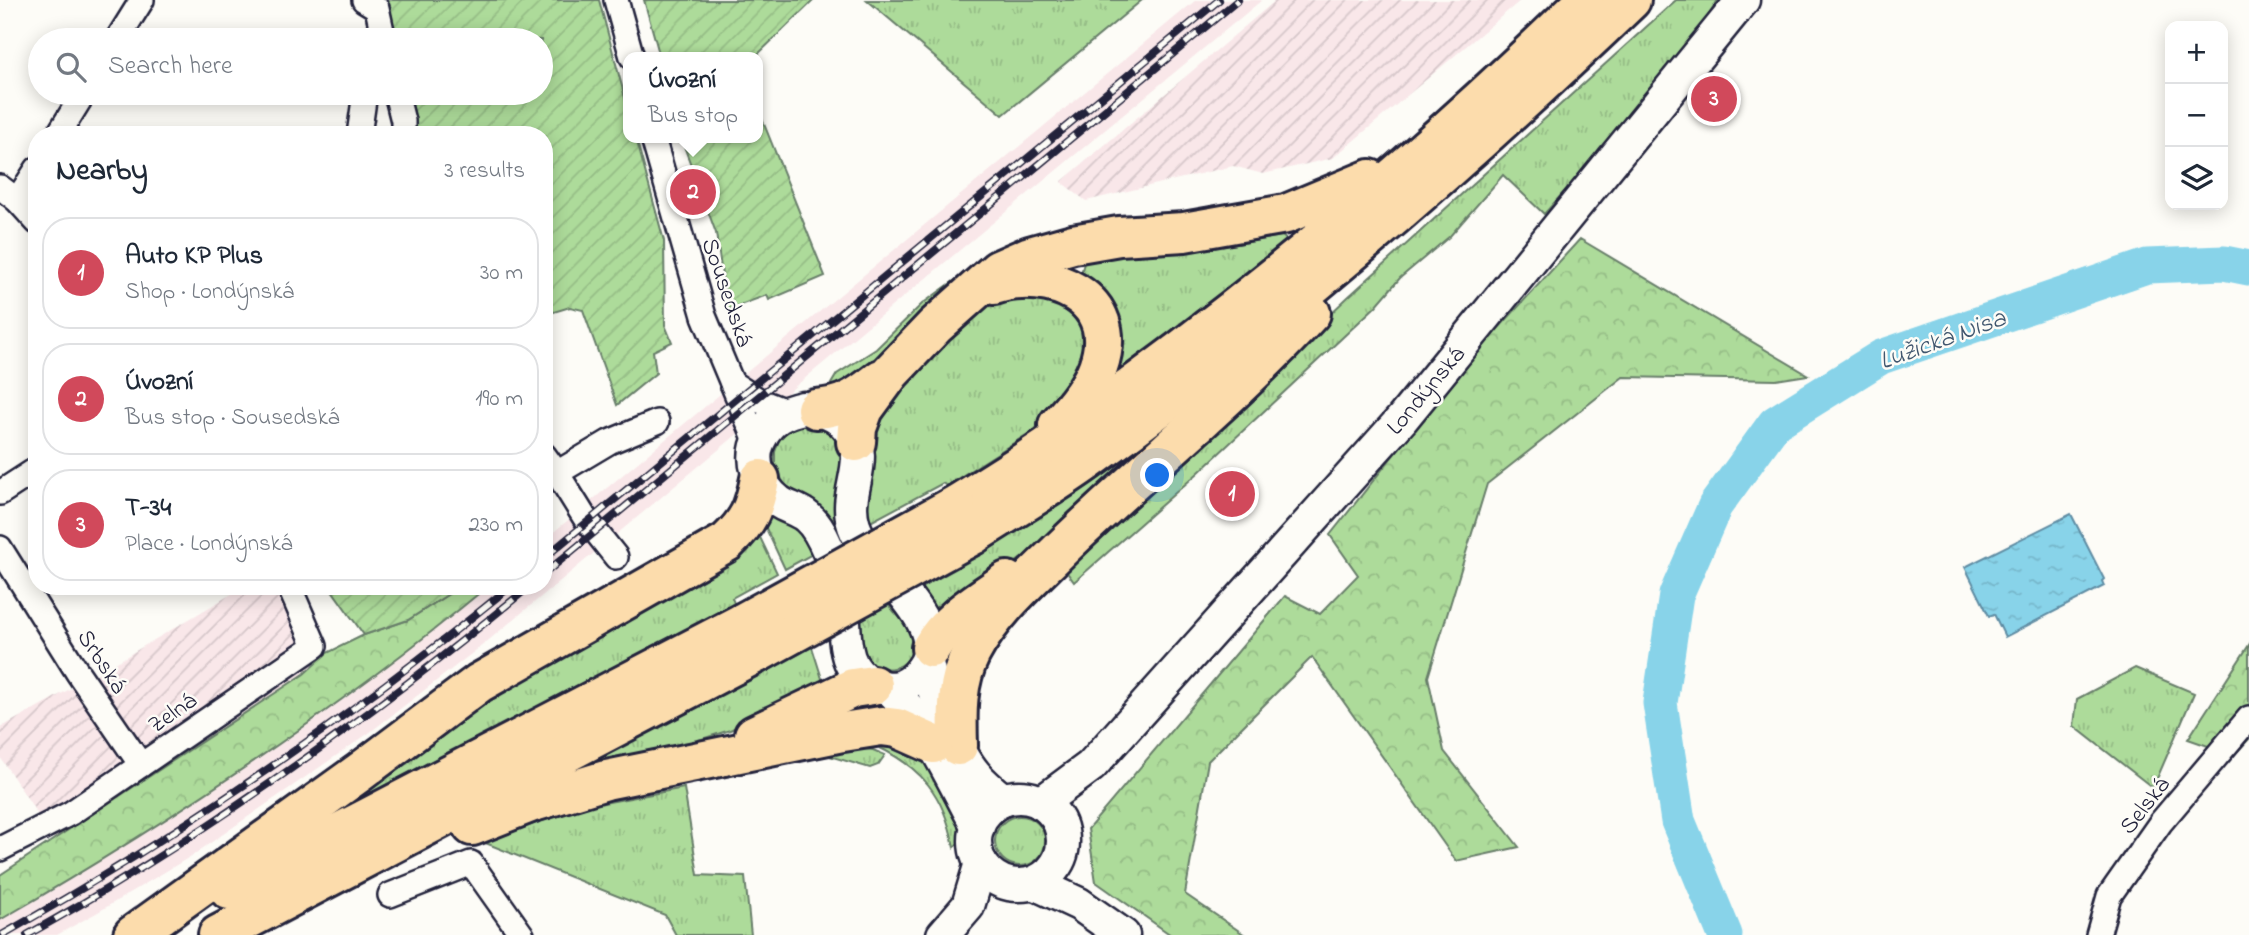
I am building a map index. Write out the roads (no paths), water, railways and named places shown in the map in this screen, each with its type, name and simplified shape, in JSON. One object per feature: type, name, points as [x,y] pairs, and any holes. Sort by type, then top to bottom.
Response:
[{"type":"highway","points":[[1020,464],[1067,434],[1238,306],[1411,162],[1586,0]]},
{"type":"highway","points":[[218,935],[360,861],[751,637],[964,520],[1091,458],[1261,327],[1412,202],[1631,0]]},
{"type":"highway","points":[[856,442],[857,428],[864,409],[891,372],[935,326],[998,270],[1030,256],[1073,244],[1119,236],[1184,232],[1286,214],[1411,162]]},
{"type":"highway","points":[[360,861],[469,827],[530,803],[593,784],[667,768],[881,726],[897,728],[946,745],[958,685],[986,627],[1086,525],[1290,335],[1412,202]]},
{"type":"highway","points":[[964,520],[1020,464],[1086,391],[1098,366],[1102,344],[1100,325],[1093,309],[1074,290],[1048,280],[1003,282],[972,293]]},
{"type":"highway","points":[[802,410],[836,407],[856,398],[891,372]]},
{"type":"highway","points":[[133,935],[479,683],[727,542],[750,518],[756,502],[759,461]]},
{"type":"highway","points":[[929,656],[940,632],[950,622],[1086,525]]},
{"type":"highway","points":[[144,935],[751,637]]},
{"type":"highway","points":[[667,768],[771,729],[853,688],[881,686]]},
{"type":"main road","name":"Londýnská","points":[[1041,803],[1091,766],[1402,419],[1743,0]]},
{"type":"main road","points":[[978,827],[946,745],[931,681],[926,626],[872,559],[854,527],[850,501],[858,472],[856,442],[839,419],[828,412],[802,410],[775,419],[764,429],[759,461],[768,492],[779,502],[806,515],[822,537],[838,578],[847,656],[852,667],[861,677],[881,686],[903,701],[946,745],[973,772],[1003,800]]},
{"type":"main road","points":[[881,686],[902,686],[916,677],[929,656]]},
{"type":"main road","name":"Londýnská","points":[[968,906],[1053,869],[1091,766]]},
{"type":"main road","points":[[1079,904],[1061,846],[1058,822],[1051,811],[1041,803],[1016,797],[1003,800],[992,807],[983,816],[978,827],[976,851],[981,863],[998,880],[1022,883],[1079,904],[1123,935]]},
{"type":"main road","points":[[943,935],[968,906],[981,863]]},
{"type":"street","points":[[124,28],[142,0]]},
{"type":"street","points":[[616,0],[631,52]]},
{"type":"street","points":[[370,4],[371,28]]},
{"type":"street","points":[[370,4],[379,28]]},
{"type":"street","points":[[64,126],[77,105]]},
{"type":"street","points":[[360,126],[363,105]]},
{"type":"street","points":[[399,105],[403,126]]},
{"type":"street","name":"Sousedská","points":[[654,143],[704,316],[732,383],[759,461]]},
{"type":"street","points":[[28,177],[9,194],[28,213]]},
{"type":"street","name":"Sousedská","points":[[732,383],[760,401],[802,410]]},
{"type":"street","points":[[553,463],[657,422]]},
{"type":"street","points":[[553,467],[585,518],[616,556]]},
{"type":"street","points":[[0,493],[28,475]]},
{"type":"street","name":"Srbská","points":[[0,548],[28,593]]},
{"type":"street","name":"Srbská","points":[[29,595],[78,673],[142,765]]},
{"type":"street","name":"Zelná","points":[[0,849],[71,813],[315,646],[293,595]]},
{"type":"street","name":"Selská","points":[[2098,935],[2109,896],[2161,822],[2249,718]]},
{"type":"street","points":[[390,895],[471,863],[522,935]]},
{"type":"water","points":[[2071,514],[2104,579],[2104,586],[2005,637],[1994,614],[1989,616],[1965,567]]},
{"type":"waterway","name":"Lužická Nisa","points":[[1725,935],[1678,821],[1660,703],[1676,595],[1715,506],[1775,423],[1881,357],[2147,266],[2224,263],[2249,268]]},
{"type":"railway","points":[[553,551],[1219,0]]},
{"type":"railway","points":[[553,567],[1238,0]]},
{"type":"railway","points":[[2,935],[135,856],[264,772],[389,682],[500,595]]},
{"type":"railway","points":[[27,935],[159,857],[286,772],[410,681],[519,595]]},
{"type":"place","name":"T-34","points":[[1714,99]]},
{"type":"place","name":"Úvozní","points":[[693,192]]},
{"type":"place","name":"Auto KP Plus","points":[[1232,494]]}]
